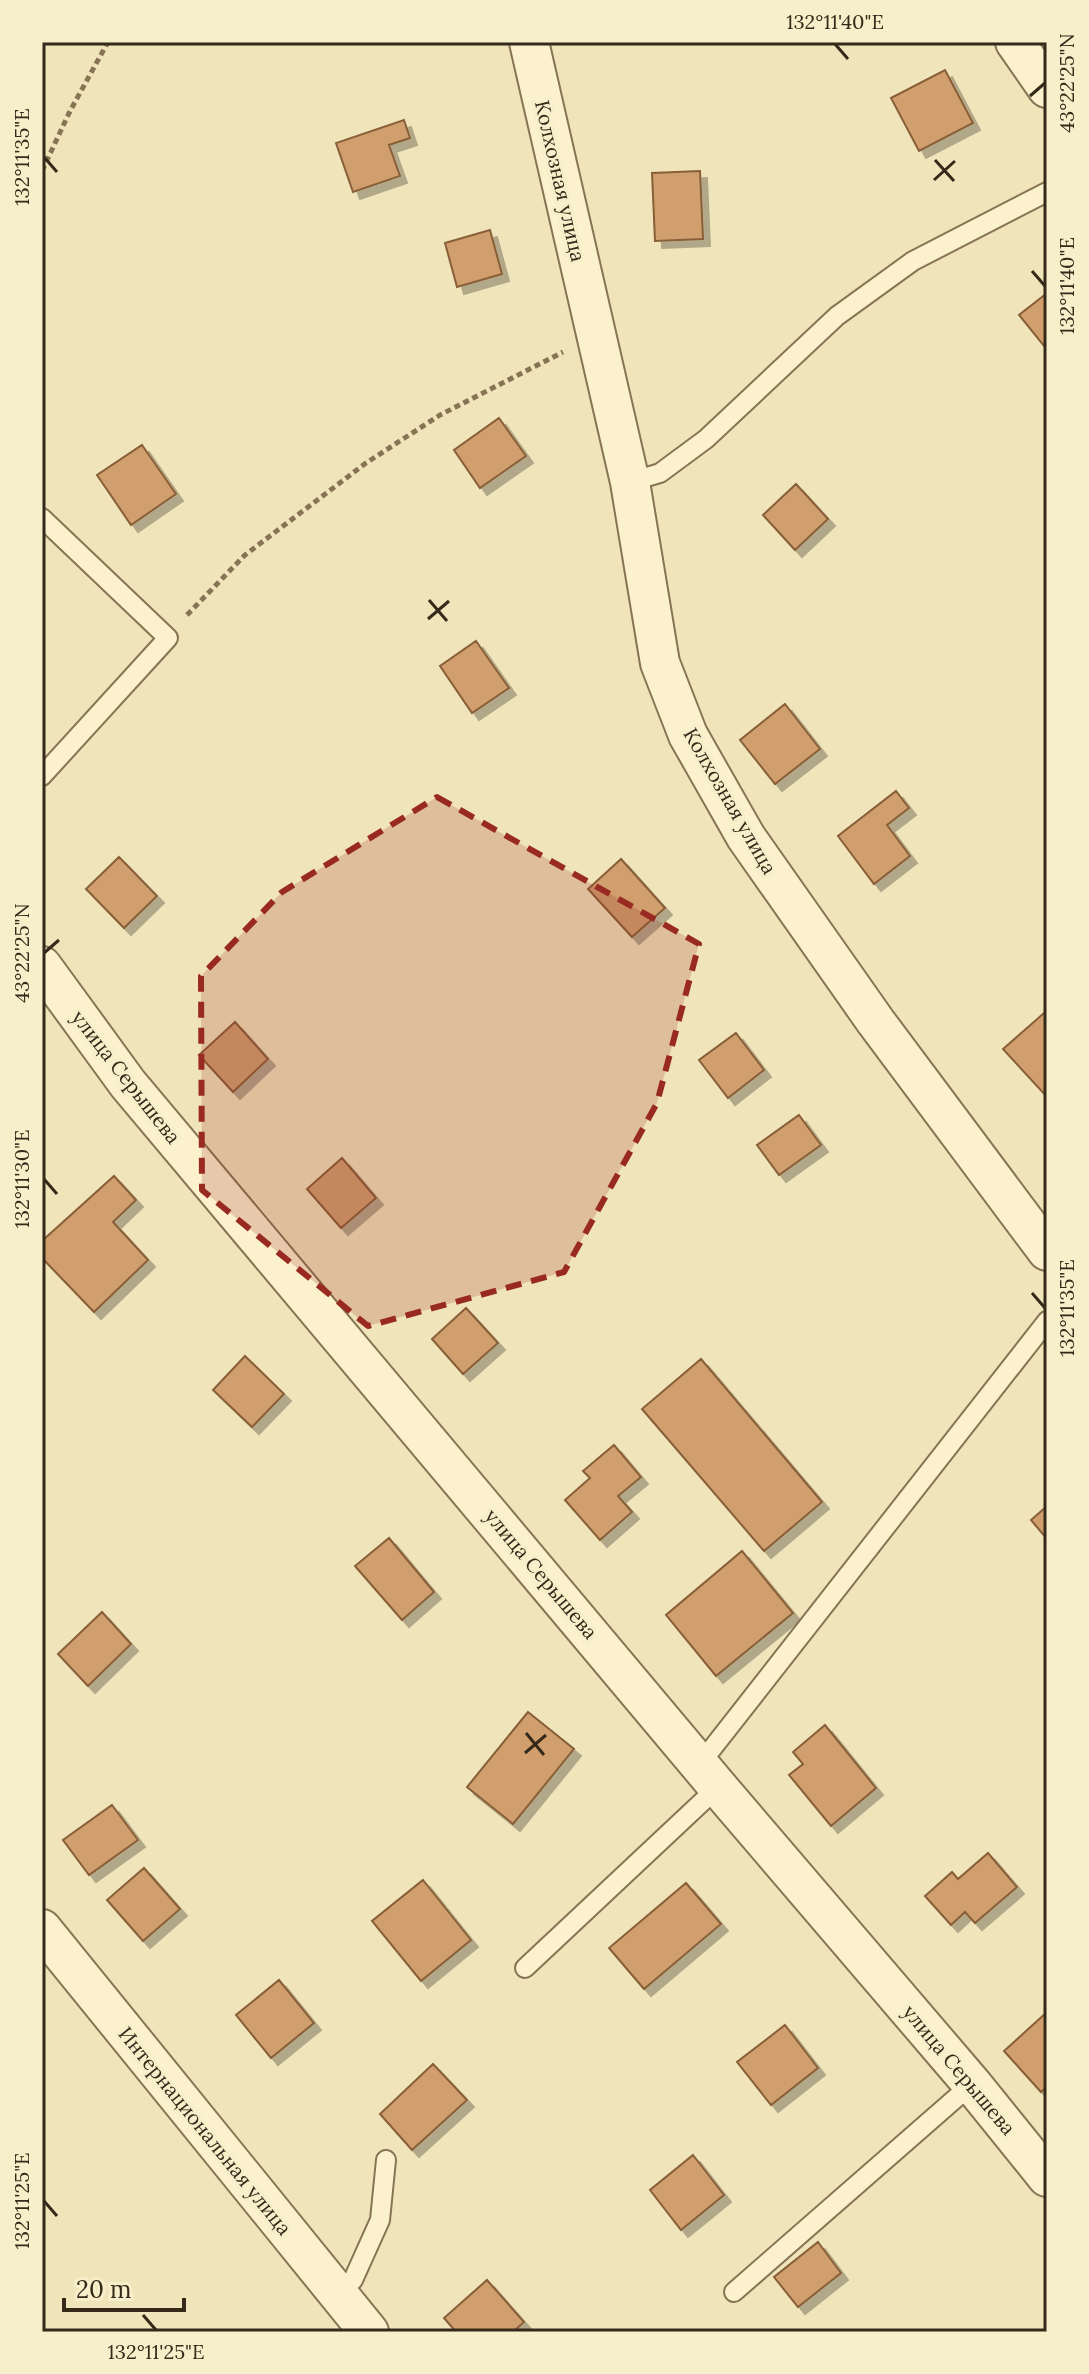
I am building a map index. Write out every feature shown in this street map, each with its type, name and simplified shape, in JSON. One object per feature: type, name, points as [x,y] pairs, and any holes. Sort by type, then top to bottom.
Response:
[{"type":"street","name":"Колхозная улица","points":[[529,42],[630,482],[660,663],[688,735],[746,837],[876,1022],[1047,1251]]},
{"type":"street","points":[[1015,42],[1047,88]]},
{"type":"street","name":"улица Серышева","points":[[42,966],[128,1084],[972,2084],[1047,2177]]},
{"type":"street","name":"Интернациональная улица","points":[[42,1929],[369,2332]]},
{"type":"lane","points":[[630,482],[660,473],[706,439],[837,316],[913,261],[1047,192]]},
{"type":"lane","points":[[42,518],[168,638],[42,776]]},
{"type":"lane","points":[[525,1968],[709,1775],[1047,1321]]},
{"type":"lane","points":[[734,2292],[972,2084]]},
{"type":"lane","points":[[337,2295],[353,2280],[380,2220],[386,2160]]},
{"type":"path","points":[[42,171],[70,111],[108,42]]},
{"type":"path","points":[[168,638],[203,596],[245,555],[366,463],[440,415],[595,336]]},
{"type":"highlighted area","points":[[437,797],[699,944],[657,1103],[564,1272],[368,1326],[202,1190],[201,976],[282,892]]},
{"type":"building","points":[[945,70],[973,123],[919,151],[891,98]]},
{"type":"building","points":[[404,120],[410,138],[389,145],[400,176],[353,192],[336,143]]},
{"type":"building","points":[[700,171],[703,239],[655,241],[652,173]]},
{"type":"building","points":[[490,230],[502,274],[457,287],[445,243]]},
{"type":"building","points":[[1047,293],[1047,344],[1044,346],[1019,315]]},
{"type":"building","points":[[499,418],[526,456],[480,488],[454,450]]},
{"type":"building","points":[[142,445],[176,494],[131,525],[97,475]]},
{"type":"building","points":[[796,484],[828,519],[795,550],[763,515]]},
{"type":"building","points":[[476,641],[509,688],[472,713],[440,666]]},
{"type":"building","points":[[785,704],[820,749],[775,784],[740,740]]},
{"type":"building","points":[[896,791],[909,808],[887,825],[910,856],[874,884],[838,836]]},
{"type":"building","points":[[119,857],[157,896],[124,928],[86,889]]},
{"type":"building","points":[[621,859],[665,908],[632,937],[588,889]]},
{"type":"building","points":[[1044,1013],[1047,1016],[1047,1097],[1003,1049]]},
{"type":"building","points":[[235,1022],[268,1059],[233,1092],[199,1055]]},
{"type":"building","points":[[736,1033],[764,1070],[728,1098],[699,1060]]},
{"type":"building","points":[[799,1115],[821,1145],[779,1175],[757,1145]]},
{"type":"building","points":[[342,1158],[376,1198],[341,1228],[307,1189]]},
{"type":"building","points":[[114,1176],[136,1200],[113,1222],[148,1260],[94,1312],[42,1258],[42,1241]]},
{"type":"building","points":[[466,1308],[498,1343],[463,1374],[432,1339]]},
{"type":"building","points":[[245,1356],[284,1394],[252,1427],[213,1390]]},
{"type":"building","points":[[701,1359],[822,1502],[764,1551],[642,1409]]},
{"type":"building","points":[[614,1445],[641,1477],[618,1496],[632,1512],[600,1540],[565,1500],[590,1478],[583,1471]]},
{"type":"building","points":[[1047,1506],[1047,1539],[1031,1520]]},
{"type":"building","points":[[389,1538],[434,1592],[402,1620],[355,1566]]},
{"type":"building","points":[[742,1551],[793,1613],[716,1676],[666,1615]]},
{"type":"building","points":[[102,1612],[131,1644],[88,1686],[58,1654]]},
{"type":"building","points":[[528,1712],[574,1749],[513,1824],[467,1787]]},
{"type":"building","points":[[825,1725],[876,1788],[831,1826],[789,1775],[803,1764],[793,1752]]},
{"type":"building","points":[[112,1805],[138,1840],[89,1875],[63,1840]]},
{"type":"building","points":[[988,1853],[1017,1887],[975,1923],[965,1912],[951,1925],[925,1896],[952,1872],[958,1879]]},
{"type":"building","points":[[144,1868],[180,1909],[143,1941],[107,1900]]},
{"type":"building","points":[[423,1880],[471,1940],[421,1981],[372,1921]]},
{"type":"building","points":[[686,1883],[721,1924],[644,1989],[609,1948]]},
{"type":"building","points":[[279,1980],[314,2023],[271,2058],[236,2015]]},
{"type":"building","points":[[1047,2012],[1047,2087],[1041,2092],[1004,2051]]},
{"type":"building","points":[[785,2025],[818,2068],[771,2105],[737,2062]]},
{"type":"building","points":[[433,2064],[467,2100],[412,2150],[380,2114]]},
{"type":"building","points":[[693,2155],[724,2195],[681,2230],[650,2190]]},
{"type":"building","points":[[818,2242],[841,2273],[798,2307],[774,2277]]},
{"type":"building","points":[[487,2280],[524,2322],[513,2332],[456,2332],[444,2318]]}]
